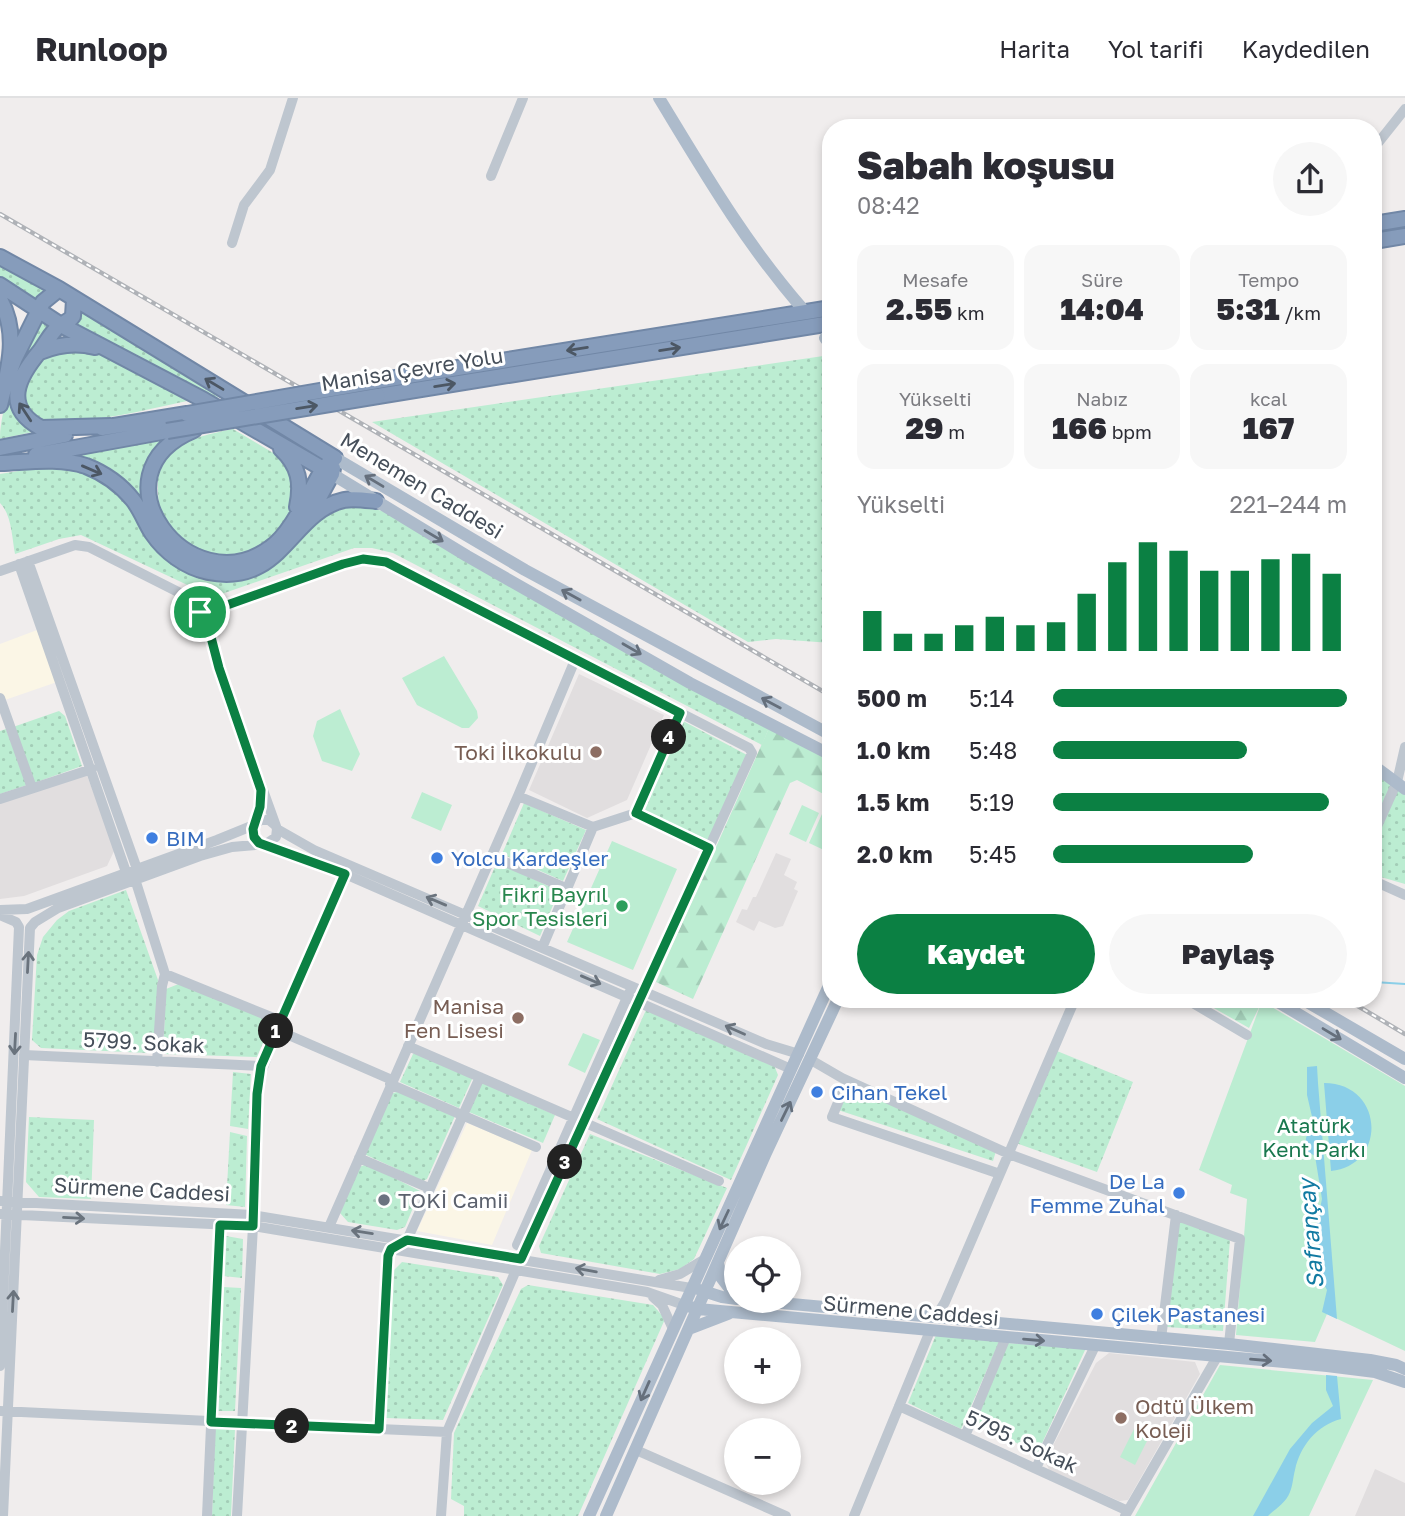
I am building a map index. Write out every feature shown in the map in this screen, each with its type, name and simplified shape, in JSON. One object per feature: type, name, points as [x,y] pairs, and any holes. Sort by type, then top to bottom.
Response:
[{"type":"highway","points":[[1382,223],[1405,219]]},
{"type":"highway","points":[[1382,240],[1405,236]]},
{"type":"highway","name":"Menemen Caddesi","points":[[0,257],[59,289],[335,458]]},
{"type":"highway","name":"Menemen Caddesi","points":[[0,285],[61,325],[204,400],[328,471]]},
{"type":"highway","points":[[5,384],[15,358],[46,298],[59,289]]},
{"type":"highway","points":[[0,299],[8,315],[12,336],[0,405]]},
{"type":"highway","points":[[74,300],[73,316],[61,325],[30,361],[18,385],[18,403],[31,422],[41,428],[110,426]]},
{"type":"highway","name":"Manisa Çevre Yolu","points":[[0,463],[208,424],[377,388],[822,310]]},
{"type":"highway","name":"Manisa Çevre Yolu","points":[[0,448],[187,414],[822,324]]},
{"type":"highway","points":[[39,352],[51,347],[85,344],[116,353]]},
{"type":"highway","points":[[208,424],[173,439],[155,458],[151,469],[150,502],[163,532],[176,545],[196,557],[216,562],[238,562],[270,549],[310,512],[335,458]]},
{"type":"highway","points":[[263,434],[284,452],[295,466],[300,483],[300,520]]},
{"type":"highway","points":[[0,463],[63,461],[101,473],[125,491],[153,534],[174,556],[193,567],[209,572],[231,573],[263,564],[279,552],[300,520],[344,500],[376,500]]},
{"type":"main road","points":[[659,98],[725,207],[765,265],[801,307]]},
{"type":"main road","name":"Menemen Caddesi","points":[[335,458],[525,570],[822,730]]},
{"type":"main road","name":"Menemen Caddesi","points":[[328,471],[467,556],[686,681],[822,750]]},
{"type":"main road","points":[[1382,772],[1401,785]]},
{"type":"main road","points":[[805,1057],[822,1007]]},
{"type":"main road","points":[[606,1516],[698,1309],[712,1261],[798,1071],[833,1008]]},
{"type":"main road","points":[[1288,1008],[1405,1078]]},
{"type":"main road","points":[[1317,1008],[1405,1059]]},
{"type":"main road","points":[[589,1516],[691,1287],[712,1261]]},
{"type":"main road","points":[[712,1261],[724,1282]]},
{"type":"main road","name":"Sürmene Caddesi","points":[[691,1287],[724,1298]]},
{"type":"main road","name":"Sürmene Caddesi","points":[[684,1305],[698,1309],[724,1305]]},
{"type":"main road","name":"Sürmene Caddesi","points":[[801,1305],[935,1318],[1098,1340],[1215,1352],[1328,1361],[1383,1362],[1405,1369]]},
{"type":"main road","points":[[689,1329],[724,1310]]},
{"type":"main road","name":"Sürmene Caddesi","points":[[801,1312],[930,1331],[1006,1337],[1161,1339],[1215,1352],[1229,1344],[1328,1361],[1405,1382]]},
{"type":"main road","points":[[930,1331],[935,1318]]},
{"type":"street","points":[[232,243],[244,205],[270,170],[293,98]]},
{"type":"street","points":[[491,176],[523,98]]},
{"type":"street","points":[[1382,138],[1405,109]]},
{"type":"street","points":[[0,571],[75,545],[89,547],[198,602],[207,612],[219,668],[276,827],[276,837],[265,844],[232,847],[133,874],[24,910],[0,912]]},
{"type":"street","points":[[207,612],[343,564],[373,559],[386,562],[749,748],[752,753],[642,996],[517,1245],[526,1248],[521,1259]]},
{"type":"street","points":[[24,562],[92,769],[133,874]]},
{"type":"street","points":[[24,562],[133,874],[165,974],[157,1062]]},
{"type":"street","points":[[329,1227],[575,660]]},
{"type":"street","points":[[0,698],[5,725],[32,788]]},
{"type":"street","points":[[636,813],[680,713]]},
{"type":"street","points":[[1382,819],[1401,785],[1405,747]]},
{"type":"street","points":[[0,799],[92,769]]},
{"type":"street","points":[[261,790],[254,837],[265,844],[542,948],[630,991]]},
{"type":"street","points":[[517,796],[593,827],[636,813],[709,848]]},
{"type":"street","points":[[25,925],[133,874],[265,820],[314,850],[630,991],[805,1057],[847,1081],[1009,1154],[1240,1240],[1229,1344]]},
{"type":"street","points":[[542,948],[593,827]]},
{"type":"street","points":[[491,856],[566,888]]},
{"type":"street","points":[[237,1516],[244,1424],[257,1094],[261,1066],[345,874]]},
{"type":"street","points":[[1382,885],[1405,895]]},
{"type":"street","points":[[3,1516],[8,1201],[25,925],[33,912],[24,910],[16,915],[25,925],[24,1055],[8,1201]]},
{"type":"street","points":[[0,912],[25,925]]},
{"type":"street","points":[[165,974],[279,1025],[391,1082],[536,1147]]},
{"type":"street","points":[[579,1119],[630,991]]},
{"type":"street","points":[[642,996],[798,1071]]},
{"type":"street","points":[[935,1318],[945,1302],[1071,1008]]},
{"type":"street","points":[[1201,1008],[1247,1035]]},
{"type":"street","points":[[408,1046],[719,1181]]},
{"type":"street","name":"5799. Sokak","points":[[24,1055],[261,1066]]},
{"type":"street","points":[[379,1429],[388,1256],[391,1249],[407,1240],[480,1077]]},
{"type":"street","points":[[847,1081],[832,1117],[1000,1174]]},
{"type":"street","points":[[359,1158],[429,1188]]},
{"type":"street","name":"Sürmene Caddesi","points":[[8,1201],[253,1215],[691,1287]]},
{"type":"street","points":[[0,1366],[8,1215]]},
{"type":"street","name":"Sürmene Caddesi","points":[[8,1215],[253,1226],[647,1292],[684,1305]]},
{"type":"street","points":[[1161,1339],[1175,1215]]},
{"type":"street","points":[[207,1516],[220,1225]]},
{"type":"street","points":[[654,1282],[712,1261]]},
{"type":"street","points":[[442,1516],[447,1432],[516,1270]]},
{"type":"street","points":[[647,1292],[662,1305],[673,1329]]},
{"type":"street","points":[[854,1516],[930,1331]]},
{"type":"street","points":[[965,1436],[1006,1337]]},
{"type":"street","points":[[1035,1468],[1098,1340]]},
{"type":"street","points":[[1127,1514],[1215,1352]]},
{"type":"street","name":"5795. Sokak","points":[[899,1406],[1035,1468],[1127,1514]]},
{"type":"street","points":[[4,1412],[447,1432]]},
{"type":"street","points":[[636,1450],[786,1516]]},
{"type":"shaded area","points":[[37,630],[57,682],[2,701],[0,644]]},
{"type":"shaded area","name":"Toki İlkokulu","points":[[579,674],[664,715],[627,800],[587,818],[529,790]]},
{"type":"shaded area","points":[[86,773],[115,849],[107,866],[24,896],[0,899],[0,803]]},
{"type":"shaded area","points":[[776,853],[791,859],[784,875],[797,882],[794,889],[798,891],[783,926],[775,928],[759,921],[754,931],[736,922],[742,909],[747,910],[753,897],[756,897]]},
{"type":"shaded area","points":[[467,1123],[532,1150],[492,1245],[417,1231]]},
{"type":"shaded area","name":"Odtü Ülkem Koleji","points":[[1109,1353],[1195,1362],[1200,1374],[1128,1500],[1119,1501],[1049,1470],[1045,1461],[1096,1363]]},
{"type":"shaded area","points":[[1375,1469],[1405,1483],[1405,1516],[1355,1516]]},
{"type":"green space","points":[[0,262],[45,286],[35,304],[0,279]]},
{"type":"green space","points":[[80,310],[218,397],[216,401],[177,377],[73,325]]},
{"type":"green space","points":[[41,322],[51,328],[32,350],[17,372]]},
{"type":"green space","points":[[80,347],[104,354],[187,401],[88,420],[50,422],[38,419],[25,404],[24,393],[30,372],[44,355],[53,350]]},
{"type":"green space","points":[[822,356],[822,642],[776,639],[748,642],[372,422]]},
{"type":"green space","points":[[17,372],[13,396],[37,431],[0,439],[4,409]]},
{"type":"green space","points":[[233,429],[295,466],[299,499],[277,542],[216,562],[163,532],[159,507],[160,470],[165,458],[174,448]]},
{"type":"green space","points":[[166,437],[147,471],[149,510],[65,454]]},
{"type":"green space","points":[[50,466],[70,469],[102,482],[115,492],[137,517],[158,549],[271,565],[319,518],[331,510],[345,506],[362,506],[385,512],[769,728],[762,745],[393,553],[372,548],[354,548],[213,597],[81,535],[59,539],[15,554],[9,520],[0,503],[0,474]]},
{"type":"green space","points":[[444,656],[477,711],[478,718],[469,728],[462,728],[417,705],[402,678]]},
{"type":"green space","points":[[340,709],[360,754],[352,771],[322,761],[313,736],[317,721]]},
{"type":"green space","points":[[59,711],[65,716],[82,766],[34,783],[13,727]]},
{"type":"green space","points":[[683,721],[747,755],[708,840],[646,812],[643,806]]},
{"type":"green space","points":[[769,728],[822,756],[822,793],[797,780],[790,783],[693,999],[656,982]]},
{"type":"green space","points":[[6,729],[27,785],[0,794],[0,731]]},
{"type":"green space","points":[[1382,778],[1405,795],[1405,884],[1382,877]]},
{"type":"green space","points":[[422,792],[452,805],[441,831],[411,818]]},
{"type":"green space","points":[[524,803],[586,830],[563,881],[502,854]]},
{"type":"green space","points":[[802,805],[819,813],[806,842],[789,834]]},
{"type":"green space","points":[[822,814],[822,849],[809,843]]},
{"type":"green space","name":"Fikri Bayrıl Spor Tesisleri","points":[[612,841],[677,869],[633,970],[567,942]]},
{"type":"green space","points":[[497,862],[559,891],[540,936],[478,906]]},
{"type":"green space","points":[[126,890],[158,980],[154,1047],[148,1053],[41,1048],[32,1040],[37,955],[43,937],[57,920],[69,911]]},
{"type":"green space","points":[[181,983],[267,1019],[270,1026],[257,1057],[163,1054],[166,989]]},
{"type":"green space","points":[[1214,1008],[1259,1008],[1249,1028]]},
{"type":"green space","name":"Atatürk Kent Parkı","points":[[1259,1008],[1273,1008],[1405,1086],[1405,1351],[1327,1314],[1315,1342],[1236,1335],[1247,1199],[1230,1193],[1232,1185],[1199,1170]]},
{"type":"green space","points":[[646,1010],[774,1065],[778,1075],[731,1180],[597,1119]]},
{"type":"green space","points":[[583,1033],[600,1040],[585,1073],[568,1065]]},
{"type":"green space","points":[[1057,1051],[1133,1082],[1097,1172],[1016,1143]]},
{"type":"green space","points":[[418,1053],[473,1077],[459,1108],[400,1082],[413,1054]]},
{"type":"green space","points":[[233,1072],[251,1074],[248,1129],[230,1126]]},
{"type":"green space","points":[[482,1082],[555,1115],[543,1143],[469,1112]]},
{"type":"green space","points":[[849,1084],[996,1151],[993,1161],[838,1110]]},
{"type":"green space","points":[[400,1091],[455,1116],[427,1179],[423,1181],[364,1154],[390,1094]]},
{"type":"green space","points":[[29,1117],[94,1120],[91,1199],[39,1197],[26,1182]]},
{"type":"green space","points":[[230,1132],[247,1136],[245,1207],[226,1205]]},
{"type":"green space","points":[[590,1134],[727,1188],[694,1259],[680,1269],[660,1274],[541,1253],[539,1246]]},
{"type":"green space","points":[[367,1164],[420,1191],[405,1227],[397,1230],[348,1222],[340,1213],[359,1167]]},
{"type":"green space","points":[[1178,1221],[1230,1239],[1223,1331],[1167,1327]]},
{"type":"green space","points":[[226,1236],[243,1239],[242,1278],[223,1276]]},
{"type":"green space","points":[[402,1262],[498,1277],[503,1285],[443,1420],[386,1418],[392,1272]]},
{"type":"green space","points":[[528,1285],[653,1305],[665,1319],[578,1516],[464,1516],[464,1506],[451,1499],[454,1433],[521,1289]]},
{"type":"green space","points":[[223,1287],[241,1288],[235,1411],[217,1411]]},
{"type":"green space","points":[[936,1335],[1000,1340],[961,1429],[908,1403]]},
{"type":"green space","points":[[1006,1343],[1086,1348],[1038,1452],[972,1424]]},
{"type":"green space","points":[[1220,1365],[1373,1380],[1309,1516],[1135,1516]]},
{"type":"green space","points":[[215,1428],[235,1429],[231,1516],[212,1516]]},
{"type":"green space","points":[[1134,1429],[1149,1437],[1135,1465],[1120,1457]]},
{"type":"water","points":[[1317,1066],[1337,1319],[1322,1312],[1327,1290],[1320,1277],[1317,1253],[1319,1243],[1315,1233],[1322,1199],[1315,1156],[1305,1150],[1306,1138],[1313,1121],[1307,1095],[1307,1067]]},
{"type":"water","points":[[1324,1083],[1344,1087],[1358,1096],[1368,1109],[1371,1125],[1370,1141],[1362,1155],[1350,1165],[1331,1171]]},
{"type":"water","points":[[1326,1375],[1337,1376],[1341,1419],[1317,1431],[1305,1445],[1297,1461],[1290,1492],[1283,1502],[1268,1516],[1253,1516],[1290,1449],[1312,1423],[1333,1406],[1326,1390]]},
{"type":"waterway","name":"Safrançay","points":[[1382,983],[1405,984]]},
{"type":"railway","points":[[0,214],[822,691]]},
{"type":"railway","points":[[1361,1008],[1405,1034]]},
{"type":"place","name":"Toki İlkokulu","points":[[596,752]]},
{"type":"place","name":"BIM","points":[[152,838]]},
{"type":"place","name":"Yolcu Kardeşler","points":[[437,858]]},
{"type":"place","name":"Fikri Bayrıl Spor Tesisleri","points":[[622,906]]},
{"type":"place","name":"Manisa Fen Lisesi","points":[[518,1018]]},
{"type":"place","name":"Cihan Tekel","points":[[817,1092]]},
{"type":"place","name":"De La Femme Zuhal","points":[[1179,1193]]},
{"type":"place","name":"TOKİ Camii","points":[[384,1200]]},
{"type":"place","name":"Çilek Pastanesi","points":[[1097,1314]]},
{"type":"place","name":"Odtü Ülkem Koleji","points":[[1121,1418]]},
{"type":"route","points":[[373,559],[386,562],[446,592],[680,713],[636,813],[709,848],[521,1259],[407,1240],[391,1249],[388,1256],[379,1429],[211,1422],[220,1225],[253,1226],[257,1094],[261,1066],[345,874],[259,843],[254,837],[253,829],[260,807],[261,790],[219,668],[206,618],[202,617],[200,612],[205,606],[213,610],[343,564],[373,559]]}]
